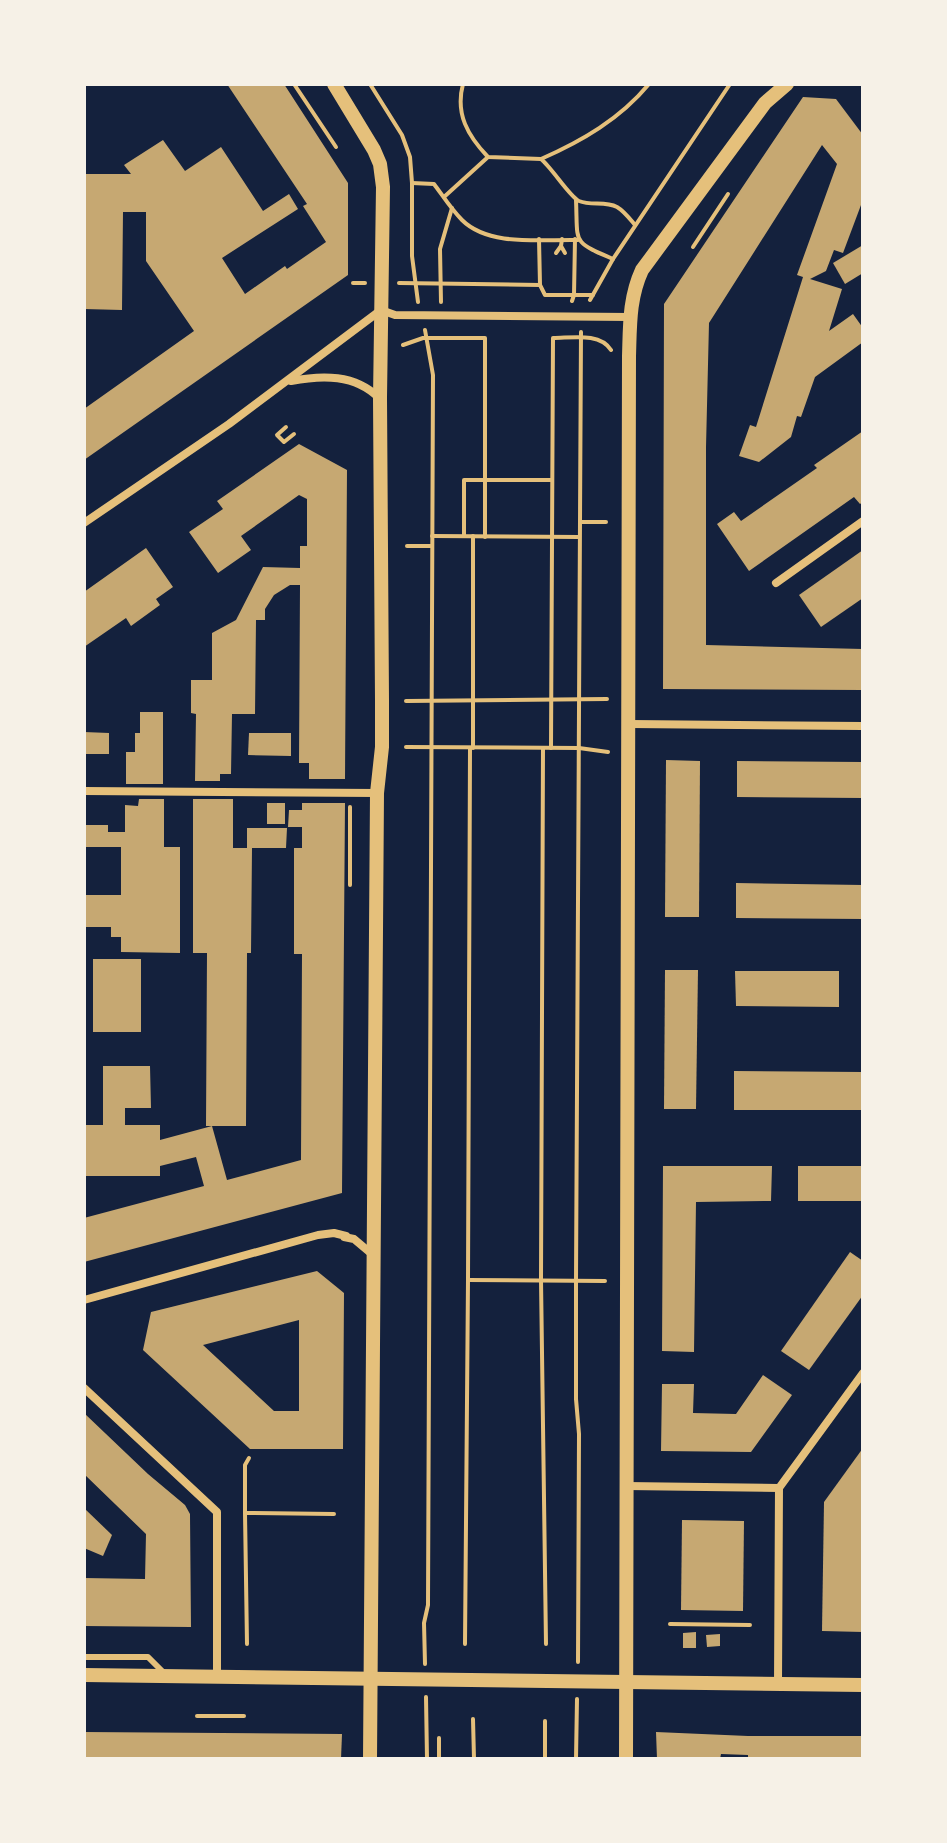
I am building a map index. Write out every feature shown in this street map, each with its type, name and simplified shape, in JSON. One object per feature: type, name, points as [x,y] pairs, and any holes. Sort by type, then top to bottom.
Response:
[{"type":"street","points":[[334,84],[374,150],[380,164],[383,187],[380,398],[382,731],[377,793],[370,1759]]},
{"type":"street","points":[[765,103],[769,84]]},
{"type":"street","points":[[626,1759],[630,317],[635,286],[642,270],[765,103],[787,84]]},
{"type":"street","points":[[381,310],[395,315],[630,317]]},
{"type":"street","points":[[84,523],[229,424],[381,310]]},
{"type":"street","points":[[286,382],[334,377],[369,388],[380,398]]},
{"type":"street","points":[[776,583],[863,521]]},
{"type":"street","points":[[630,724],[863,726]]},
{"type":"street","points":[[84,791],[377,793]]},
{"type":"street","points":[[85,1301],[318,1235],[334,1233],[346,1236],[373,1255]]},
{"type":"street","points":[[778,1684],[779,1488],[863,1373]]},
{"type":"street","points":[[84,1388],[217,1512],[217,1676]]},
{"type":"street","points":[[626,1486],[779,1488]]},
{"type":"street","points":[[84,1675],[863,1685]]},
{"type":"lane","points":[[84,1657],[148,1657],[166,1676]]},
{"type":"path","points":[[294,84],[336,147]]},
{"type":"path","points":[[370,84],[402,135],[410,157],[412,256],[433,375],[428,1605],[423,1644]]},
{"type":"path","points":[[463,84],[460,93],[461,115],[474,143],[488,157],[541,159],[569,147],[609,122],[649,84]]},
{"type":"path","points":[[539,239],[540,285],[545,295],[593,295],[635,225],[730,84]]},
{"type":"path","points":[[444,197],[488,157]]},
{"type":"path","points":[[541,159],[576,200],[574,295],[571,306]]},
{"type":"path","points":[[412,183],[434,184],[473,230],[490,237],[576,240],[584,247],[613,259]]},
{"type":"path","points":[[693,247],[728,194]]},
{"type":"path","points":[[576,200],[618,208],[635,225]]},
{"type":"path","points":[[441,304],[440,249],[452,208]]},
{"type":"path","points":[[556,253],[562,239]]},
{"type":"path","points":[[561,246],[565,253]]},
{"type":"path","points":[[393,283],[540,285]]},
{"type":"path","points":[[403,345],[427,338],[485,338],[485,537]]},
{"type":"path","points":[[551,748],[553,338],[597,338],[610,347],[612,356],[616,356]]},
{"type":"path","points":[[578,1644],[576,1281],[580,338]]},
{"type":"path","points":[[286,427],[277,435],[279,440],[284,442],[294,434]]},
{"type":"path","points":[[464,536],[464,480],[552,480]]},
{"type":"path","points":[[580,522],[606,522]]},
{"type":"path","points":[[432,536],[579,537]]},
{"type":"path","points":[[465,1644],[473,536]]},
{"type":"path","points":[[407,546],[432,546]]},
{"type":"path","points":[[406,701],[607,699]]},
{"type":"path","points":[[406,747],[579,748],[608,752]]},
{"type":"path","points":[[543,748],[541,1280],[546,1644]]},
{"type":"path","points":[[350,807],[350,885]]},
{"type":"path","points":[[468,1280],[605,1281]]},
{"type":"path","points":[[247,1644],[245,1465],[249,1458]]},
{"type":"path","points":[[245,1513],[334,1514]]},
{"type":"path","points":[[670,1624],[750,1625]]},
{"type":"path","points":[[197,1716],[244,1716]]},
{"type":"path","points":[[427,1718],[427,1759]]},
{"type":"path","points":[[473,1719],[474,1759]]},
{"type":"path","points":[[545,1721],[545,1759]]},
{"type":"path","points":[[576,1759],[577,1721]]},
{"type":"path","points":[[439,1738],[439,1759]]},
{"type":"building","points":[[227,84],[284,84],[348,183],[348,275],[84,460],[84,409],[194,331],[146,261],[146,212],[123,212],[122,310],[84,309],[85,174],[131,174],[124,165],[163,140],[185,171],[221,147],[263,211],[289,194],[298,209],[222,258],[245,294],[326,242],[303,206],[307,204]]},
{"type":"building","points":[[803,97],[836,99],[863,135],[863,205],[843,253],[834,250],[826,271],[810,279],[842,289],[829,331],[853,314],[863,328],[863,342],[815,377],[791,437],[759,462],[739,456],[750,425],[756,427],[803,277],[797,275],[837,164],[822,145],[709,323],[706,645],[863,649],[863,690],[663,689],[664,304]]},
{"type":"building","points":[[863,245],[863,273],[845,284],[833,263]]},
{"type":"building","points":[[863,431],[863,502],[860,504],[854,497],[749,571],[717,524],[734,512],[741,521],[817,468],[814,465]]},
{"type":"building","points":[[299,444],[347,470],[345,779],[309,779],[309,763],[299,763],[300,585],[290,585],[274,595],[265,609],[265,620],[256,620],[255,714],[232,714],[231,774],[220,774],[220,781],[195,781],[196,714],[191,713],[191,680],[212,680],[212,633],[236,620],[263,567],[300,568],[300,546],[307,546],[307,499],[299,495],[241,536],[251,550],[218,573],[189,532],[223,509],[217,501]]},
{"type":"building","points":[[146,548],[173,587],[156,599],[160,605],[131,626],[126,618],[84,647],[84,592]]},
{"type":"building","points":[[863,550],[863,598],[821,627],[799,595]]},
{"type":"building","points":[[140,712],[163,712],[163,784],[126,784],[126,752],[135,752],[135,733],[140,733]]},
{"type":"building","points":[[84,732],[109,733],[109,754],[84,754]]},
{"type":"building","points":[[249,733],[291,733],[291,756],[248,755]]},
{"type":"building","points":[[666,760],[700,761],[699,917],[665,917]]},
{"type":"building","points":[[737,761],[863,762],[863,798],[737,797]]},
{"type":"building","points":[[139,799],[164,799],[164,847],[180,847],[180,953],[121,952],[121,937],[111,937],[111,927],[84,927],[84,895],[121,895],[121,847],[84,847],[84,825],[108,825],[108,832],[125,832],[125,805],[138,806]]},
{"type":"building","points":[[193,799],[233,799],[233,848],[247,848],[247,828],[287,828],[286,848],[252,848],[251,953],[247,953],[246,1126],[206,1126],[207,953],[193,953]]},
{"type":"building","points":[[267,803],[285,803],[285,824],[267,824]]},
{"type":"building","points":[[302,803],[345,803],[342,1193],[84,1262],[84,1218],[204,1186],[196,1157],[160,1166],[160,1176],[84,1176],[84,1125],[103,1125],[103,1066],[150,1066],[151,1108],[125,1108],[125,1125],[160,1125],[160,1140],[212,1126],[227,1180],[301,1160],[302,954],[294,954],[294,848],[302,848],[302,827],[288,827],[289,810],[302,810]]},
{"type":"building","points":[[736,883],[863,885],[863,919],[736,918]]},
{"type":"building","points":[[93,959],[141,959],[141,1032],[93,1032]]},
{"type":"building","points":[[665,970],[698,970],[696,1109],[664,1109]]},
{"type":"building","points":[[735,971],[839,971],[839,1007],[736,1006]]},
{"type":"building","points":[[734,1071],[863,1072],[863,1110],[734,1110]]},
{"type":"building","points":[[663,1166],[772,1166],[771,1201],[696,1202],[694,1352],[662,1351]]},
{"type":"building","points":[[798,1166],[863,1166],[863,1201],[798,1201]]},
{"type":"building","points":[[850,1252],[863,1261],[863,1295],[809,1370],[781,1351]]},
{"type":"building","points":[[317,1271],[344,1293],[343,1449],[250,1449],[143,1350],[151,1312]],"holes":[[[299,1320],[299,1411],[274,1411],[203,1345]]]},
{"type":"building","points":[[763,1375],[792,1395],[751,1452],[661,1451],[662,1384],[694,1384],[693,1413],[736,1414]]},
{"type":"building","points":[[84,1413],[185,1505],[190,1514],[191,1627],[84,1626],[84,1578],[145,1579],[146,1534],[84,1474]]},
{"type":"building","points":[[863,1448],[863,1632],[822,1631],[824,1502]]},
{"type":"building","points":[[84,1508],[112,1535],[103,1556],[84,1548]]},
{"type":"building","points":[[682,1520],[744,1521],[743,1611],[681,1610]]},
{"type":"building","points":[[696,1632],[696,1648],[683,1648],[683,1633]]},
{"type":"building","points":[[720,1634],[720,1646],[707,1647],[706,1635]]},
{"type":"building","points":[[84,1732],[342,1734],[341,1759],[84,1759]]},
{"type":"building","points":[[656,1732],[863,1736],[863,1759],[748,1759],[748,1755],[721,1754],[720,1759],[657,1759]]}]
